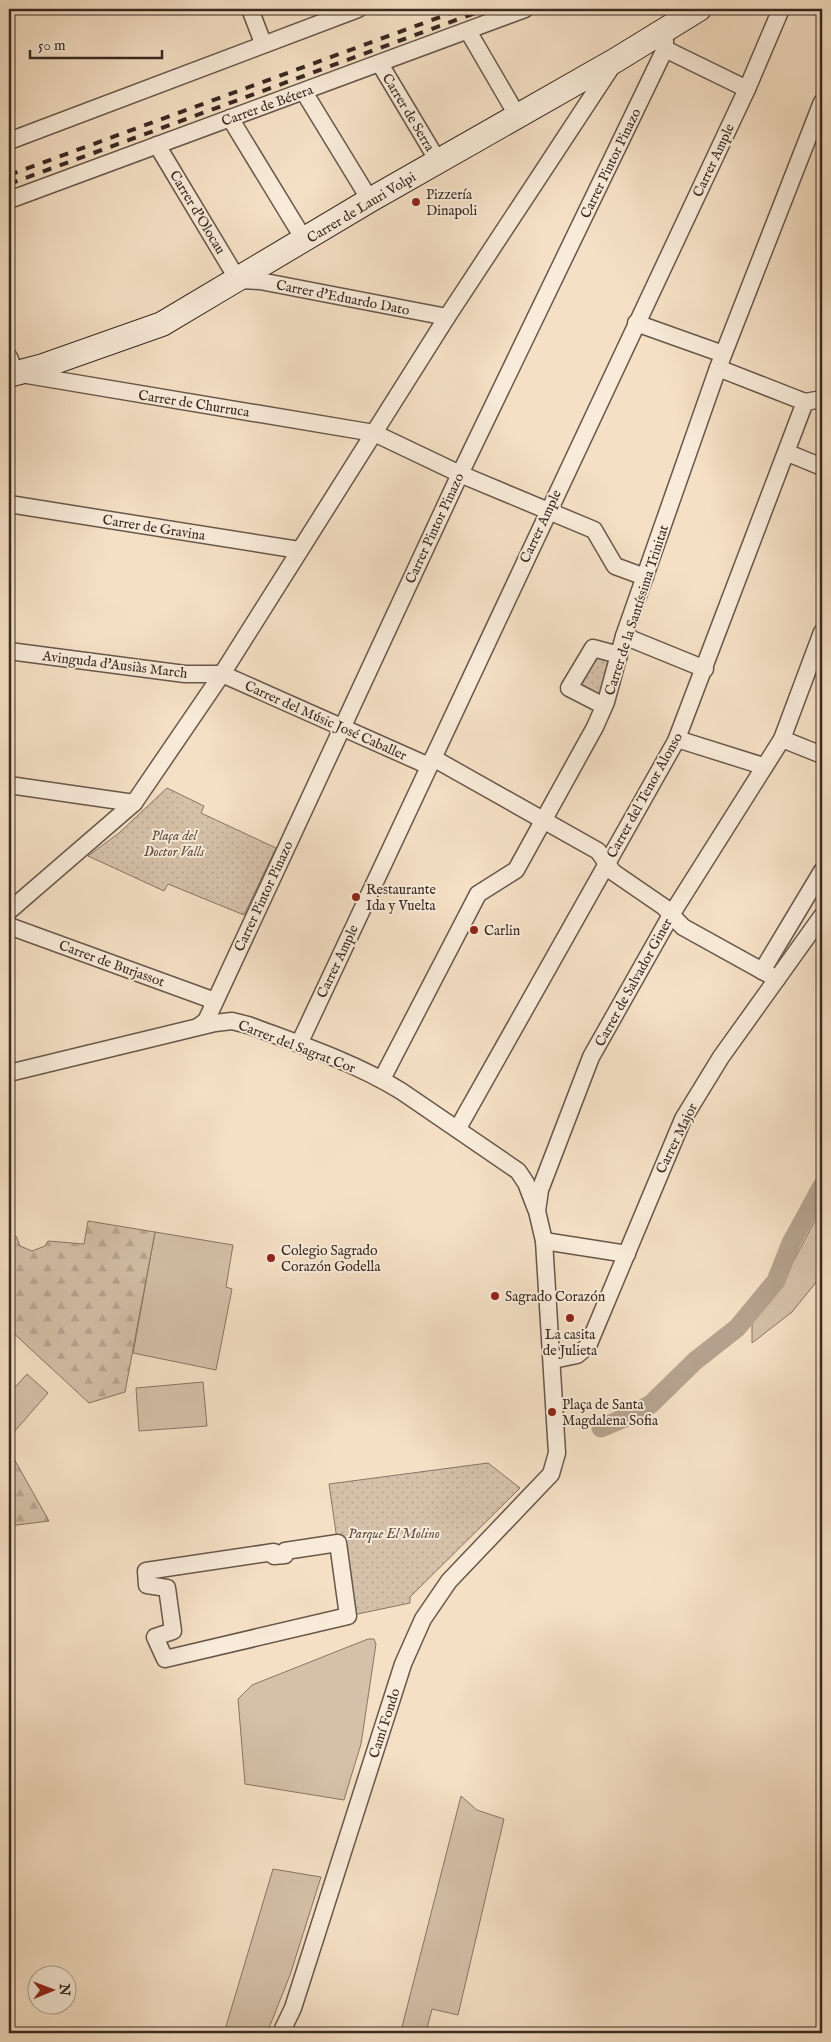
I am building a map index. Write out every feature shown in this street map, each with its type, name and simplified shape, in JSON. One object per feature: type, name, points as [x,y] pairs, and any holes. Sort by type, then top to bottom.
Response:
[{"type":"street","points":[[250,9],[264,44]]},
{"type":"street","points":[[9,141],[358,9]]},
{"type":"street","name":"Carrer de Bétera","points":[[9,200],[525,9]]},
{"type":"street","name":"Carrer de Lauri Volpi","points":[[11,368],[44,366],[162,324],[517,115],[616,60],[665,39],[700,9]]},
{"type":"street","name":"Carrer Ample","points":[[299,1044],[547,511],[747,89],[781,9]]},
{"type":"street","points":[[468,31],[517,115]]},
{"type":"street","points":[[665,39],[747,89]]},
{"type":"street","name":"Carrer Pintor Pinazo","points":[[199,1026],[206,1021],[342,726],[665,39]]},
{"type":"street","points":[[9,911],[134,803],[222,674],[447,317],[616,60]]},
{"type":"street","name":"Carrer de Serra","points":[[380,64],[438,161]]},
{"type":"street","points":[[304,92],[370,200]]},
{"type":"street","name":"Carrer de la Santíssima Trinitat","points":[[382,1079],[478,894],[516,870],[595,727],[604,706],[624,636],[721,361],[822,102]]},
{"type":"street","points":[[230,118],[305,241]]},
{"type":"street","name":"Carrer d'Olocau","points":[[157,144],[238,280]]},
{"type":"street","name":"Carrer d'Eduardo Dato","points":[[238,280],[260,281],[447,317]]},
{"type":"street","points":[[636,322],[805,402],[822,399]]},
{"type":"street","name":"Carrer de Churruca","points":[[11,368],[374,433],[460,474],[594,530],[615,566],[645,577]]},
{"type":"street","name":"Carrer del Tenor Alonso","points":[[458,1128],[548,971],[606,862],[677,739],[788,453],[805,402]]},
{"type":"street","points":[[788,453],[822,467]]},
{"type":"street","name":"Carrer de Gravina","points":[[9,504],[299,550]]},
{"type":"street","name":"Carrer de Salvador Giner","points":[[553,1360],[544,1241],[537,1211],[547,1169],[591,1057],[671,914],[763,766],[782,739],[822,632]]},
{"type":"street","points":[[624,636],[705,669]]},
{"type":"street","points":[[604,706],[569,688],[593,648],[618,655]]},
{"type":"street","name":"Avinguda d'Ausiàs March","points":[[9,651],[185,674],[222,674]]},
{"type":"street","name":"Carrer del Músic José Caballer","points":[[222,674],[431,762],[544,821],[598,851],[612,872],[664,907],[683,927],[777,979]]},
{"type":"street","points":[[677,739],[763,766]]},
{"type":"street","points":[[782,739],[822,756]]},
{"type":"street","points":[[9,786],[134,803]]},
{"type":"street","points":[[762,971],[822,871]]},
{"type":"street","name":"Carrer Major","points":[[553,1360],[577,1355],[588,1346],[683,1119],[721,1058],[822,916]]},
{"type":"street","name":"Carrer de Burjassot","points":[[9,926],[215,1001]]},
{"type":"street","name":"Carrer del Sagrat Cor","points":[[9,1073],[199,1026],[232,1021],[299,1044],[382,1079],[458,1128],[518,1171],[526,1183],[537,1211]]},
{"type":"street","points":[[544,1241],[627,1254]]},
{"type":"street","name":"Camí Fondo","points":[[281,2033],[293,2008],[403,1664],[423,1619],[449,1581],[551,1474],[557,1452],[553,1360]]},
{"type":"street","points":[[338,1543],[348,1616],[165,1659],[155,1637],[174,1631],[166,1588],[147,1585],[146,1571],[150,1570],[274,1552],[274,1556],[285,1555],[285,1551],[338,1543]]},
{"type":"green space","points":[[596,650],[614,659],[600,708],[570,691]]},
{"type":"green space","name":"Plaça del Doctor Valls","points":[[167,788],[204,806],[201,813],[276,848],[244,915],[168,884],[164,891],[88,856],[119,833]]},
{"type":"green space","points":[[822,1207],[822,1275],[792,1312],[752,1343],[752,1320],[782,1283]]},
{"type":"green space","points":[[88,1221],[155,1232],[125,1392],[89,1403],[9,1329],[9,1241],[16,1236],[20,1246],[32,1251],[45,1246],[48,1241],[84,1244]]},
{"type":"green space","points":[[155,1232],[233,1245],[226,1287],[232,1289],[216,1370],[133,1353]]},
{"type":"green space","points":[[27,1374],[48,1393],[14,1432],[9,1428],[9,1394]]},
{"type":"green space","points":[[203,1382],[207,1426],[139,1431],[136,1388]]},
{"type":"green space","points":[[9,1450],[49,1521],[9,1526]]},
{"type":"green space","name":"Parque El Molino","points":[[488,1463],[520,1488],[410,1597],[410,1603],[348,1616],[329,1484]]},
{"type":"green space","points":[[368,1639],[374,1639],[376,1644],[361,1744],[344,1800],[245,1784],[238,1699],[252,1685]]},
{"type":"green space","points":[[461,1796],[477,1810],[504,1819],[458,2015],[432,2009],[426,2032],[402,2027]]},
{"type":"green space","points":[[273,1869],[321,1877],[290,1975],[267,2033],[224,2033]]},
{"type":"waterway","points":[[601,1428],[636,1413],[651,1404],[695,1361],[737,1328],[776,1281],[791,1243],[822,1186]]},
{"type":"railway","points":[[9,175],[462,9]]},
{"type":"railway","points":[[9,184],[486,9]]},
{"type":"place","name":"Pizzería Dinapoli","points":[[416,202]]},
{"type":"place","name":"Restaurante Ida y Vuelta","points":[[356,897]]},
{"type":"place","name":"Carlin","points":[[474,930]]},
{"type":"place","name":"Colegio Sagrado Corazón Godella","points":[[271,1258]]},
{"type":"place","name":"Sagrado Corazón","points":[[495,1296]]},
{"type":"place","name":"La casita de Julieta","points":[[570,1318]]},
{"type":"place","name":"Plaça de Santa Magdalena Sofia","points":[[552,1412]]}]
